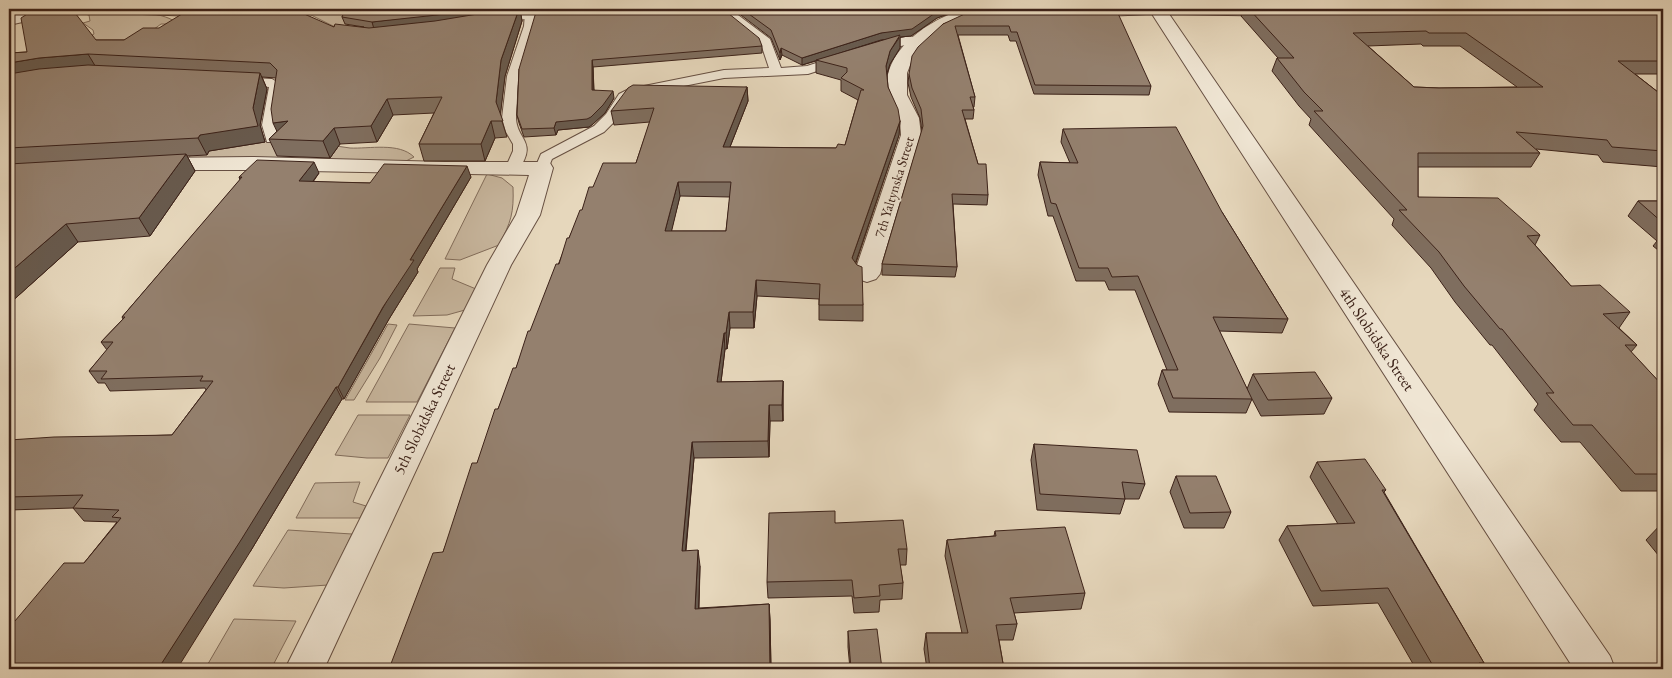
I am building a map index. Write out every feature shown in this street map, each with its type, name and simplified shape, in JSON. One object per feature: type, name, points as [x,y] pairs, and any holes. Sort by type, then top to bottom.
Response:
[{"type":"street","points":[[9,20],[42,12],[76,9]]},
{"type":"street","points":[[142,9],[198,13],[235,12]]},
{"type":"street","points":[[466,24],[531,12],[587,9]]},
{"type":"street","points":[[868,9],[908,9]]},
{"type":"street","points":[[1062,12],[1157,9],[1296,11]]},
{"type":"street","name":"4th Slobidska Street","points":[[1157,9],[1596,669]]},
{"type":"street","name":"7th Yaltynska Street","points":[[867,274],[911,136],[908,114],[897,95],[899,82],[897,74],[918,41],[961,15],[985,10],[1042,12]]},
{"type":"street","points":[[132,165],[224,162],[308,166],[542,168]]},
{"type":"street","name":"5th Slobidska Street","points":[[304,669],[498,265],[528,215],[542,168]]},
{"type":"lane","points":[[723,9],[766,42],[776,70]]},
{"type":"lane","points":[[512,169],[520,151],[520,144],[513,132],[509,118],[513,76],[530,26],[531,12]]},
{"type":"lane","points":[[868,50],[909,40],[918,41]]},
{"type":"lane","points":[[542,168],[546,158],[605,124],[624,97],[628,95],[724,74],[776,70],[808,70],[852,55]]},
{"type":"lane","points":[[229,81],[272,83],[276,85],[269,125],[272,139]]},
{"type":"shaded area","points":[[256,9],[393,9],[380,33],[333,26],[311,15]]},
{"type":"shaded area","points":[[113,10],[157,15],[178,24],[161,24],[142,38],[35,67],[94,34],[93,30],[83,23],[90,21],[89,15],[84,14],[86,11]]},
{"type":"shaded area","points":[[265,139],[269,142],[280,144],[392,148],[408,152],[414,157],[406,161],[351,164],[188,158],[203,144],[234,146]]},
{"type":"shaded area","points":[[487,174],[502,178],[513,187],[512,211],[503,237],[499,245],[460,260],[445,259]]},
{"type":"shaded area","points":[[440,268],[455,268],[452,279],[476,289],[465,310],[447,315],[413,316]]},
{"type":"shaded area","points":[[388,324],[397,325],[380,358],[354,400],[345,400]]},
{"type":"shaded area","points":[[409,324],[455,328],[417,402],[366,402]]},
{"type":"shaded area","points":[[358,415],[410,415],[388,458],[335,455]]},
{"type":"shaded area","points":[[360,482],[353,502],[366,506],[360,518],[296,518],[315,483]]},
{"type":"shaded area","points":[[288,530],[352,534],[328,585],[284,588],[253,586]]},
{"type":"shaded area","points":[[234,619],[296,621],[271,669],[205,669]]},
{"type":"building","points":[[35,9],[72,9],[96,40],[124,40],[143,28],[159,28],[190,9],[293,9],[334,27],[335,24],[369,28],[519,9],[501,60],[496,102],[503,121],[491,121],[481,144],[419,144],[442,97],[387,99],[371,126],[334,128],[323,141],[269,139],[288,121],[273,123],[271,109],[277,70],[270,63],[88,54],[39,58],[9,63],[9,53],[27,52],[21,18]]},
{"type":"building","points":[[345,9],[475,9],[372,22],[342,17]]},
{"type":"building","points":[[586,9],[723,9],[759,38],[762,46],[592,60],[592,90],[613,91],[591,117],[556,122],[554,128],[522,129],[517,115],[519,69],[536,12]]},
{"type":"building","points":[[742,9],[944,9],[912,29],[881,33],[802,58],[781,48],[780,53],[771,30]]},
{"type":"building","points":[[996,9],[1116,9],[1151,86],[1035,85],[1017,32],[1011,32],[1009,26],[955,26],[975,97],[970,97],[974,110],[962,110],[978,164],[986,164],[988,195],[952,194],[957,267],[882,264],[923,126],[921,109],[912,88],[909,74],[912,56],[918,47],[943,24],[971,11]]},
{"type":"building","points":[[1249,9],[1663,9],[1663,61],[1618,61],[1663,96],[1663,151],[1612,147],[1607,140],[1516,132],[1540,153],[1418,153],[1418,197],[1498,198],[1540,235],[1527,236],[1571,286],[1600,285],[1630,312],[1603,314],[1637,345],[1625,345],[1663,386],[1663,474],[1635,474],[1592,425],[1573,425],[1546,393],[1554,393],[1464,286],[1439,252],[1399,210],[1407,210],[1314,111],[1323,111],[1304,92],[1277,58],[1294,58]],"holes":[[[1426,31],[1429,33],[1466,33],[1543,87],[1414,87],[1353,33]]]},
{"type":"building","points":[[900,35],[890,51],[886,66],[888,87],[898,109],[900,121],[852,258],[857,265],[862,267],[863,305],[819,305],[820,284],[756,280],[753,312],[729,312],[717,382],[783,381],[782,405],[769,405],[768,441],[692,442],[682,551],[698,550],[695,609],[769,604],[770,669],[389,669],[433,553],[443,552],[472,463],[477,463],[495,409],[498,409],[513,368],[516,368],[528,331],[530,331],[556,264],[559,264],[567,238],[569,238],[580,210],[582,210],[589,187],[593,187],[603,163],[636,163],[654,108],[611,111],[628,88],[633,85],[747,87],[723,147],[836,148],[838,144],[845,145],[861,90],[864,90],[841,78],[847,72],[847,68],[816,60]],"holes":[[[678,182],[731,182],[726,231],[665,231]]]},
{"type":"building","points":[[88,65],[260,73],[253,108],[258,126],[200,135],[198,138],[9,148],[9,74],[39,69]]},
{"type":"building","points":[[1176,127],[1222,212],[1288,319],[1213,317],[1252,399],[1173,398],[1162,370],[1178,370],[1138,276],[1112,277],[1108,268],[1079,268],[1056,204],[1051,203],[1040,162],[1078,163],[1063,129]]},
{"type":"building","points":[[186,154],[139,218],[66,224],[9,273],[9,164]]},
{"type":"building","points":[[257,160],[314,162],[299,181],[370,183],[384,164],[467,166],[410,260],[414,260],[383,307],[338,387],[336,387],[158,669],[9,669],[9,628],[64,563],[84,563],[121,518],[112,517],[119,510],[73,508],[83,495],[9,497],[9,440],[54,437],[172,435],[213,381],[200,381],[203,376],[101,379],[107,371],[89,371],[113,342],[101,342],[125,317],[122,317],[242,177],[239,177]]},
{"type":"building","points":[[1638,201],[1663,201],[1663,223]]},
{"type":"building","points":[[1315,372],[1332,398],[1268,400],[1253,374]]},
{"type":"building","points":[[1034,444],[1137,450],[1145,484],[1122,482],[1125,499],[1040,494]]},
{"type":"building","points":[[1365,459],[1386,490],[1382,490],[1484,663],[1479,663],[1483,669],[1445,669],[1442,664],[1432,664],[1388,588],[1321,591],[1287,526],[1355,523],[1317,462]]},
{"type":"building","points":[[1176,476],[1216,476],[1231,512],[1190,513]]},
{"type":"building","points":[[835,511],[835,523],[903,520],[907,549],[898,549],[903,583],[879,585],[880,596],[854,598],[852,580],[767,582],[769,513]]},
{"type":"building","points":[[1065,527],[1085,593],[1010,598],[1017,624],[996,625],[1004,669],[930,669],[926,633],[968,633],[947,540],[996,536],[995,531]]},
{"type":"building","points":[[877,629],[882,669],[851,669],[848,631]]}]
